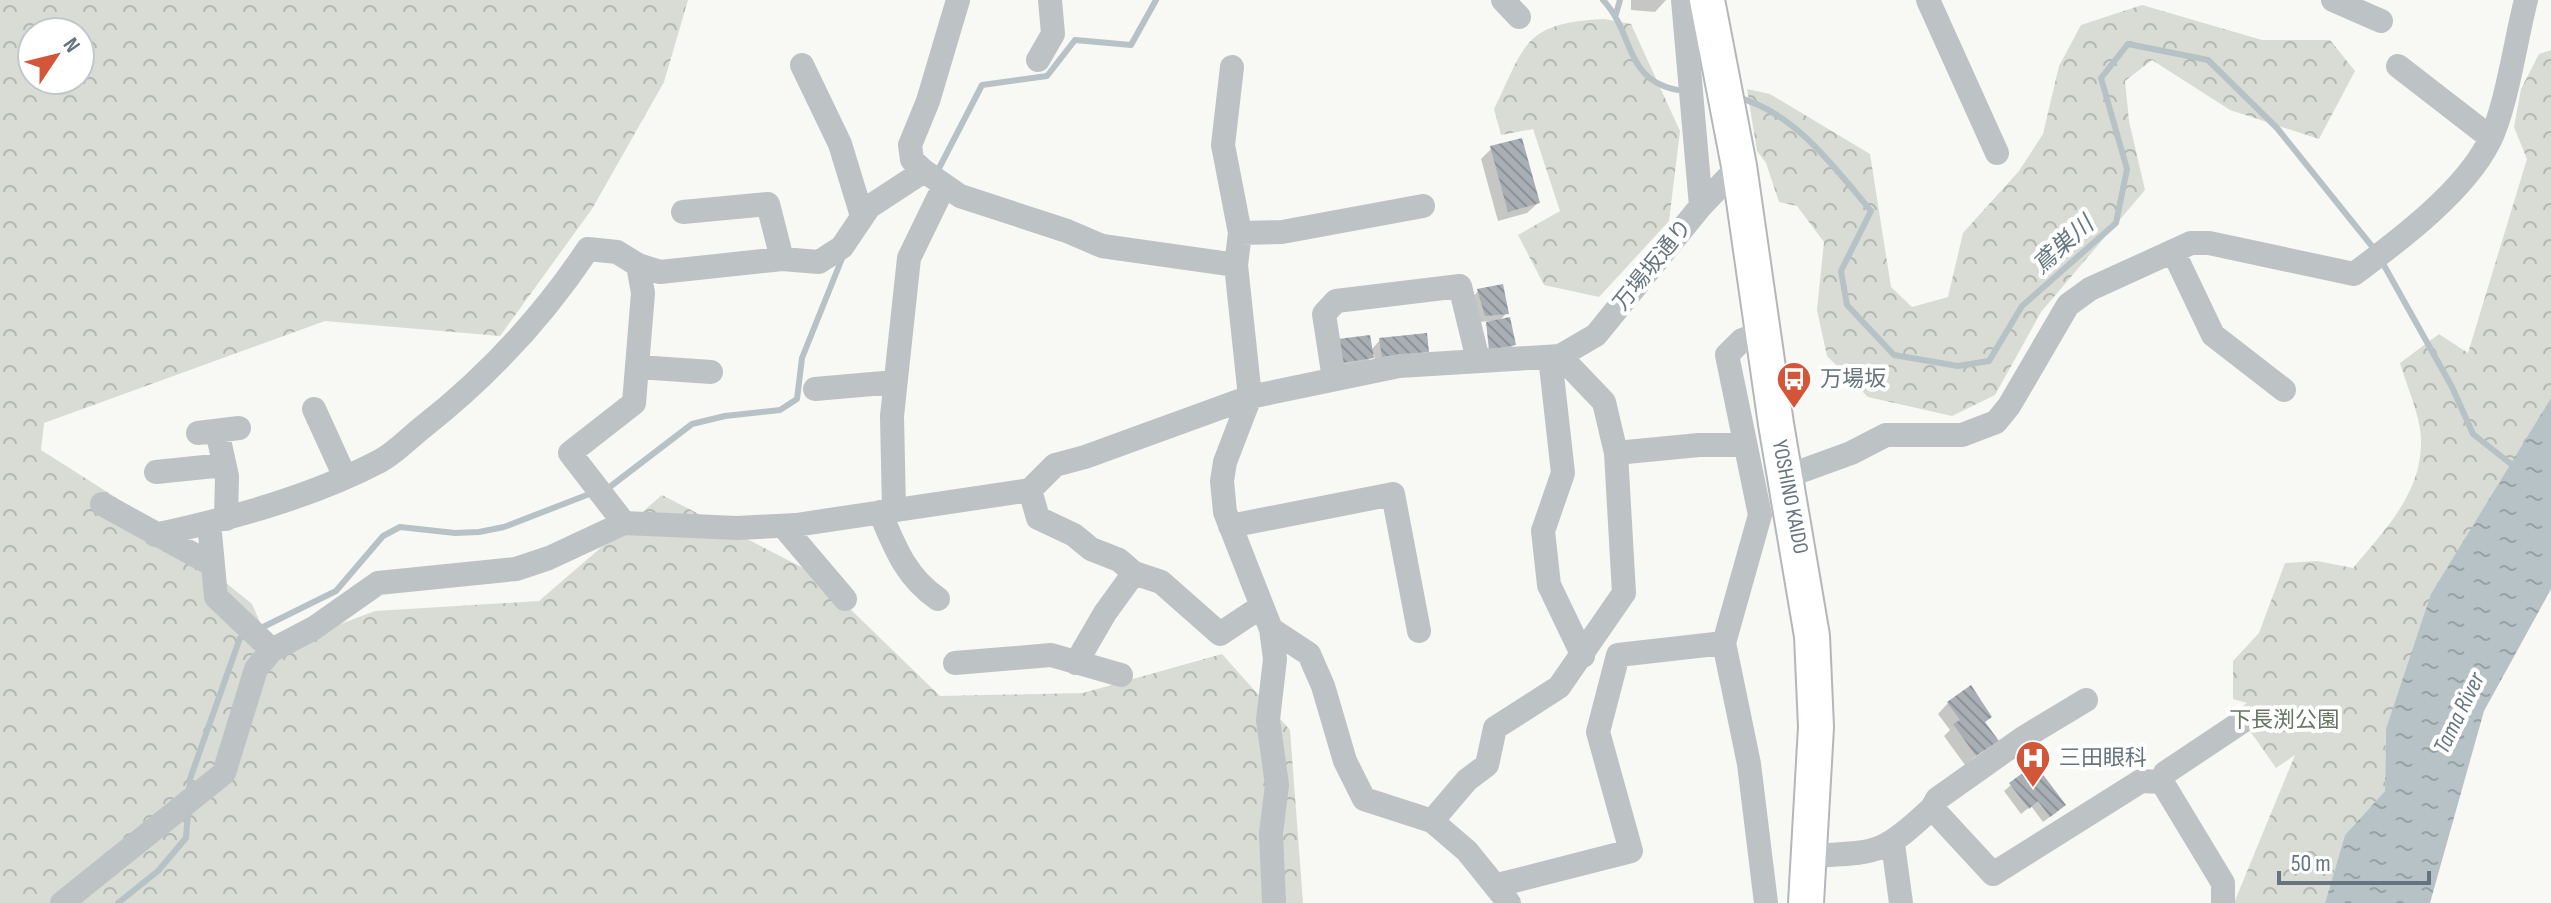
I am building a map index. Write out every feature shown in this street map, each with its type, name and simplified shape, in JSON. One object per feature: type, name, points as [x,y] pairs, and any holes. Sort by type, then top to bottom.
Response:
[{"type":"highway","name":"YOSHINO KAIDO","points":[[1707,0],[1712,86],[1739,166],[1762,333],[1812,636],[1816,727],[1806,903]]},
{"type":"street","points":[[958,0],[928,101],[910,145],[912,160],[960,196],[1067,231],[1102,246],[1236,265]]},
{"type":"street","points":[[1038,60],[1053,34],[1050,0]]},
{"type":"street","points":[[1683,0],[1712,86],[1691,105],[1701,206]]},
{"type":"street","points":[[1928,0],[1997,153]]},
{"type":"street","points":[[2333,0],[2381,21]]},
{"type":"street","points":[[1785,477],[1851,453],[1886,435],[1962,435],[1996,422],[2009,406],[2068,305],[2090,289],[2191,243],[2209,243],[2354,274],[2390,248],[2473,170],[2491,138],[2526,0]]},
{"type":"street","points":[[802,65],[840,144],[862,216]]},
{"type":"street","points":[[2398,66],[2491,138]]},
{"type":"street","points":[[1232,67],[1223,145],[1240,233],[1236,265],[1250,397],[1225,462],[1222,481],[1230,526],[1271,629],[1275,659],[1268,720],[1277,785],[1271,833],[1274,903]]},
{"type":"street","name":"万場坂通り","points":[[1555,356],[1596,335],[1701,206],[1739,166]]},
{"type":"street","points":[[155,535],[217,521],[315,491],[383,459],[478,384],[564,285],[588,249],[617,252],[638,265],[660,272],[782,259],[819,262],[842,247],[869,207],[937,180]]},
{"type":"street","points":[[937,180],[909,258],[895,382],[887,511],[902,564],[920,587],[938,599]]},
{"type":"street","points":[[683,212],[768,204],[782,259]]},
{"type":"street","points":[[1240,233],[1282,232],[1423,206]]},
{"type":"street","points":[[2173,251],[2213,335],[2284,390]]},
{"type":"street","points":[[624,523],[570,453],[634,403],[643,293],[638,265]]},
{"type":"street","points":[[1334,379],[1324,314],[1336,301],[1460,286],[1478,360]]},
{"type":"street","points":[[1762,333],[1742,340],[1727,355],[1760,515],[1724,643],[1749,764],[1766,903]]},
{"type":"street","points":[[1555,356],[1563,473],[1543,531],[1549,585],[1583,656]]},
{"type":"street","points":[[62,903],[224,773],[234,750],[248,689],[256,669],[272,650],[314,628],[378,583],[516,569],[549,558],[624,523],[783,526],[1030,490],[1055,465],[1250,397],[1399,366],[1555,356],[1604,402],[1616,453],[1624,593],[1559,687],[1495,728],[1487,765],[1467,780],[1432,821]]},
{"type":"street","points":[[638,367],[711,372]]},
{"type":"street","points":[[815,389],[895,382]]},
{"type":"street","points":[[314,409],[345,477]]},
{"type":"street","points":[[218,431],[224,465],[213,565],[216,597],[272,650]]},
{"type":"street","points":[[1616,453],[1699,445],[1745,445]]},
{"type":"street","points":[[156,472],[224,465]]},
{"type":"street","points":[[1030,490],[1038,518],[1074,535],[1091,549],[1119,560],[1134,573],[1161,582],[1220,634],[1262,606]]},
{"type":"street","points":[[1230,526],[1393,494],[1419,631]]},
{"type":"street","points":[[102,504],[213,565]]},
{"type":"street","points":[[783,526],[845,599]]},
{"type":"street","points":[[1076,663],[1105,613],[1134,573]]},
{"type":"street","points":[[1271,629],[1309,654],[1323,686],[1345,761],[1364,799],[1432,821],[1467,851],[1503,894],[1631,851],[1598,732],[1618,655]]},
{"type":"street","points":[[1583,656],[1724,643]]},
{"type":"street","points":[[955,663],[1051,655],[1121,675]]},
{"type":"street","points":[[1810,856],[1876,852],[1893,844],[1932,808],[1937,799],[2023,738],[2086,700]]},
{"type":"street","points":[[2223,903],[2223,883],[2162,782],[2165,773],[2243,721]]},
{"type":"street","points":[[1932,808],[1993,874],[2141,781],[2162,782]]},
{"type":"street","points":[[1893,844],[1901,903]]},
{"type":"green space","points":[[0,0],[688,0],[664,82],[592,209],[500,336],[325,321],[44,423],[41,450],[137,511],[252,604],[272,650],[375,611],[539,601],[662,495],[813,573],[940,696],[1083,693],[1222,654],[1290,730],[1303,903],[0,903]]},
{"type":"green space","points":[[2142,5],[2262,40],[2330,40],[2355,71],[2319,139],[2230,110],[2152,60],[2125,81],[2129,121],[2145,190],[2041,312],[1995,395],[1952,416],[1868,397],[1827,356],[1817,310],[1824,242],[1797,206],[1779,202],[1766,163],[1757,151],[1747,89],[1770,94],[1870,154],[1891,287],[1912,307],[1948,297],[1963,233],[2019,171],[2043,134],[2059,66],[2081,25]]},
{"type":"green space","points":[[1604,19],[1631,24],[1680,131],[1669,221],[1599,297],[1544,285],[1518,235],[1560,211],[1533,129],[1501,135],[1494,109],[1522,53],[1542,32],[1577,21]]},
{"type":"green space","name":"下長渕公園","points":[[2551,50],[2551,398],[2506,474],[2386,729],[2385,791],[2345,835],[2325,903],[2234,903],[2295,755],[2276,768],[2236,711],[2247,703],[2233,699],[2233,661],[2259,633],[2285,563],[2317,561],[2353,568],[2388,525],[2408,494],[2420,460],[2421,441],[2416,412],[2400,363],[2439,334],[2468,353],[2527,159],[2514,127],[2521,89],[2539,54]]},
{"type":"water","name":"Tama River","points":[[2551,398],[2551,589],[2484,711],[2430,903],[2325,903],[2345,835],[2385,791],[2386,729],[2431,594]]},
{"type":"building","points":[[1522,138],[1540,203],[1508,212],[1490,146]]},
{"type":"building","points":[[1503,284],[1509,314],[1485,316],[1477,289]]},
{"type":"building","points":[[1510,317],[1516,345],[1489,350],[1486,322]]},
{"type":"building","points":[[1427,333],[1429,352],[1382,357],[1379,338]]},
{"type":"building","points":[[1370,335],[1374,358],[1341,363],[1338,339]]},
{"type":"building","points":[[1971,685],[1992,717],[1985,722],[1999,741],[1976,756],[1953,724],[1960,720],[1947,702]]},
{"type":"building","points":[[2035,764],[2066,805],[2050,817],[2038,801],[2029,809],[2009,783]]},
{"type":"waterway","points":[[936,174],[982,85],[1047,76],[1075,40],[1131,45],[1156,0]]},
{"type":"waterway","name":"鳶巣川","points":[[1603,0],[1641,68],[1651,79],[1665,87],[1685,91]]},
{"type":"waterway","points":[[1616,14],[1620,0]]},
{"type":"waterway","name":"鳶巣川","points":[[1736,97],[1757,104],[1795,128],[1828,160],[1871,211],[1841,271],[1847,305],[1894,355],[1958,366],[1989,361],[2022,306],[2116,223],[2127,169],[2101,78],[2128,44],[2208,60],[2277,128],[2375,250]]},
{"type":"waterway","points":[[607,489],[692,424],[725,416],[780,410],[797,399],[802,358],[843,256]]},
{"type":"waterway","name":"鳶巣川","points":[[2381,260],[2452,387],[2473,434],[2516,468]]},
{"type":"waterway","points":[[259,629],[336,591],[383,536],[400,527],[455,533],[479,532],[504,527],[592,493]]},
{"type":"waterway","points":[[189,793],[190,779],[240,638],[249,634]]},
{"type":"waterway","points":[[118,903],[158,871],[186,838],[188,812]]},
{"type":"place","name":"万場坂","points":[[1794,410]]},
{"type":"place","name":"三田眼科","points":[[2033,789]]}]
